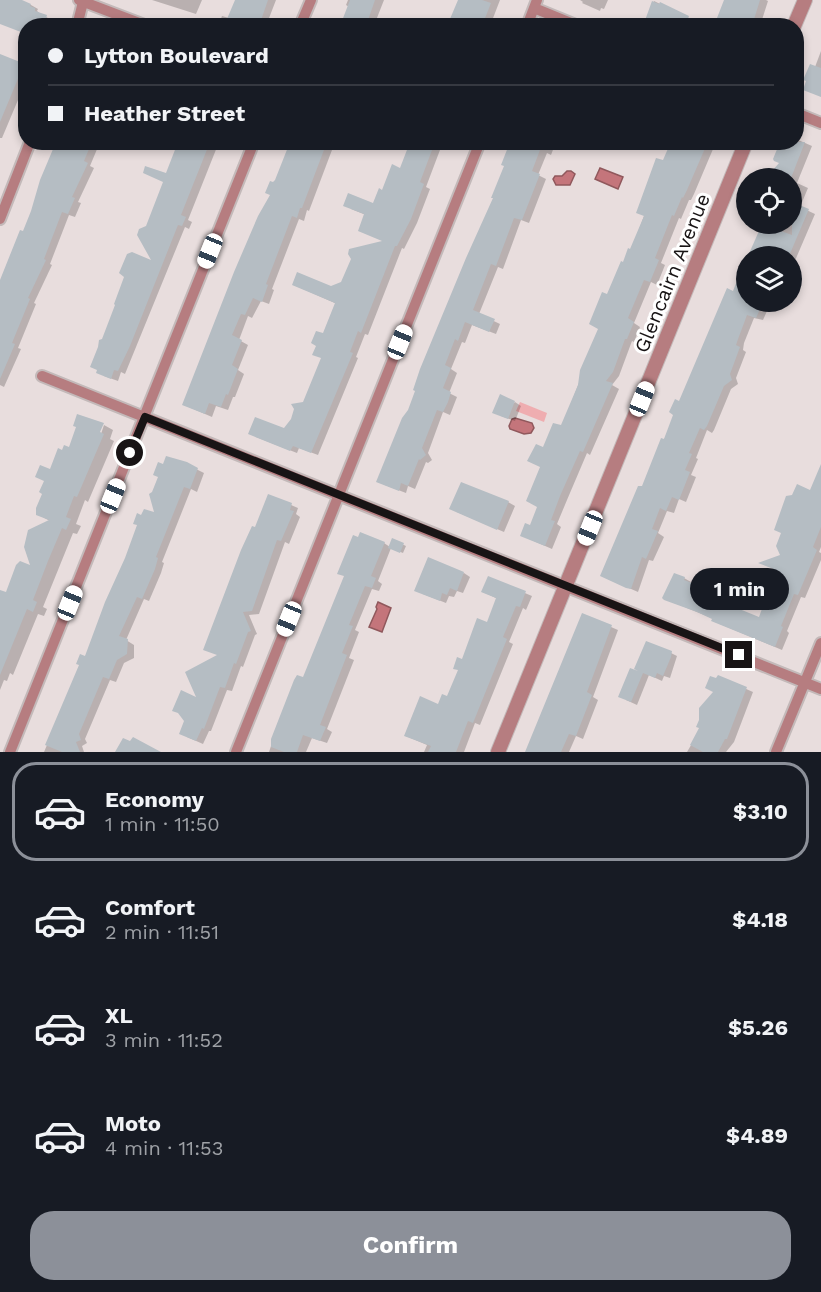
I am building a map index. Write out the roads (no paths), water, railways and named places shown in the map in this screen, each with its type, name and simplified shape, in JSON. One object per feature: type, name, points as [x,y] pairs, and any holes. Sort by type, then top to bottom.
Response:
[{"type":"street","points":[[303,18],[310,0]]},
{"type":"street","points":[[797,18],[805,0]]},
{"type":"street","points":[[78,18],[81,1],[126,18]]},
{"type":"street","points":[[530,18],[536,4],[563,18]]},
{"type":"street","points":[[804,116],[821,123]]},
{"type":"street","points":[[0,219],[27,150]]},
{"type":"street","points":[[10,752],[251,150]]},
{"type":"street","points":[[236,752],[477,150]]},
{"type":"street","name":"Glencairn Avenue","points":[[498,752],[743,150]]},
{"type":"street","points":[[42,376],[821,689]]},
{"type":"street","points":[[776,752],[821,643]]}]
